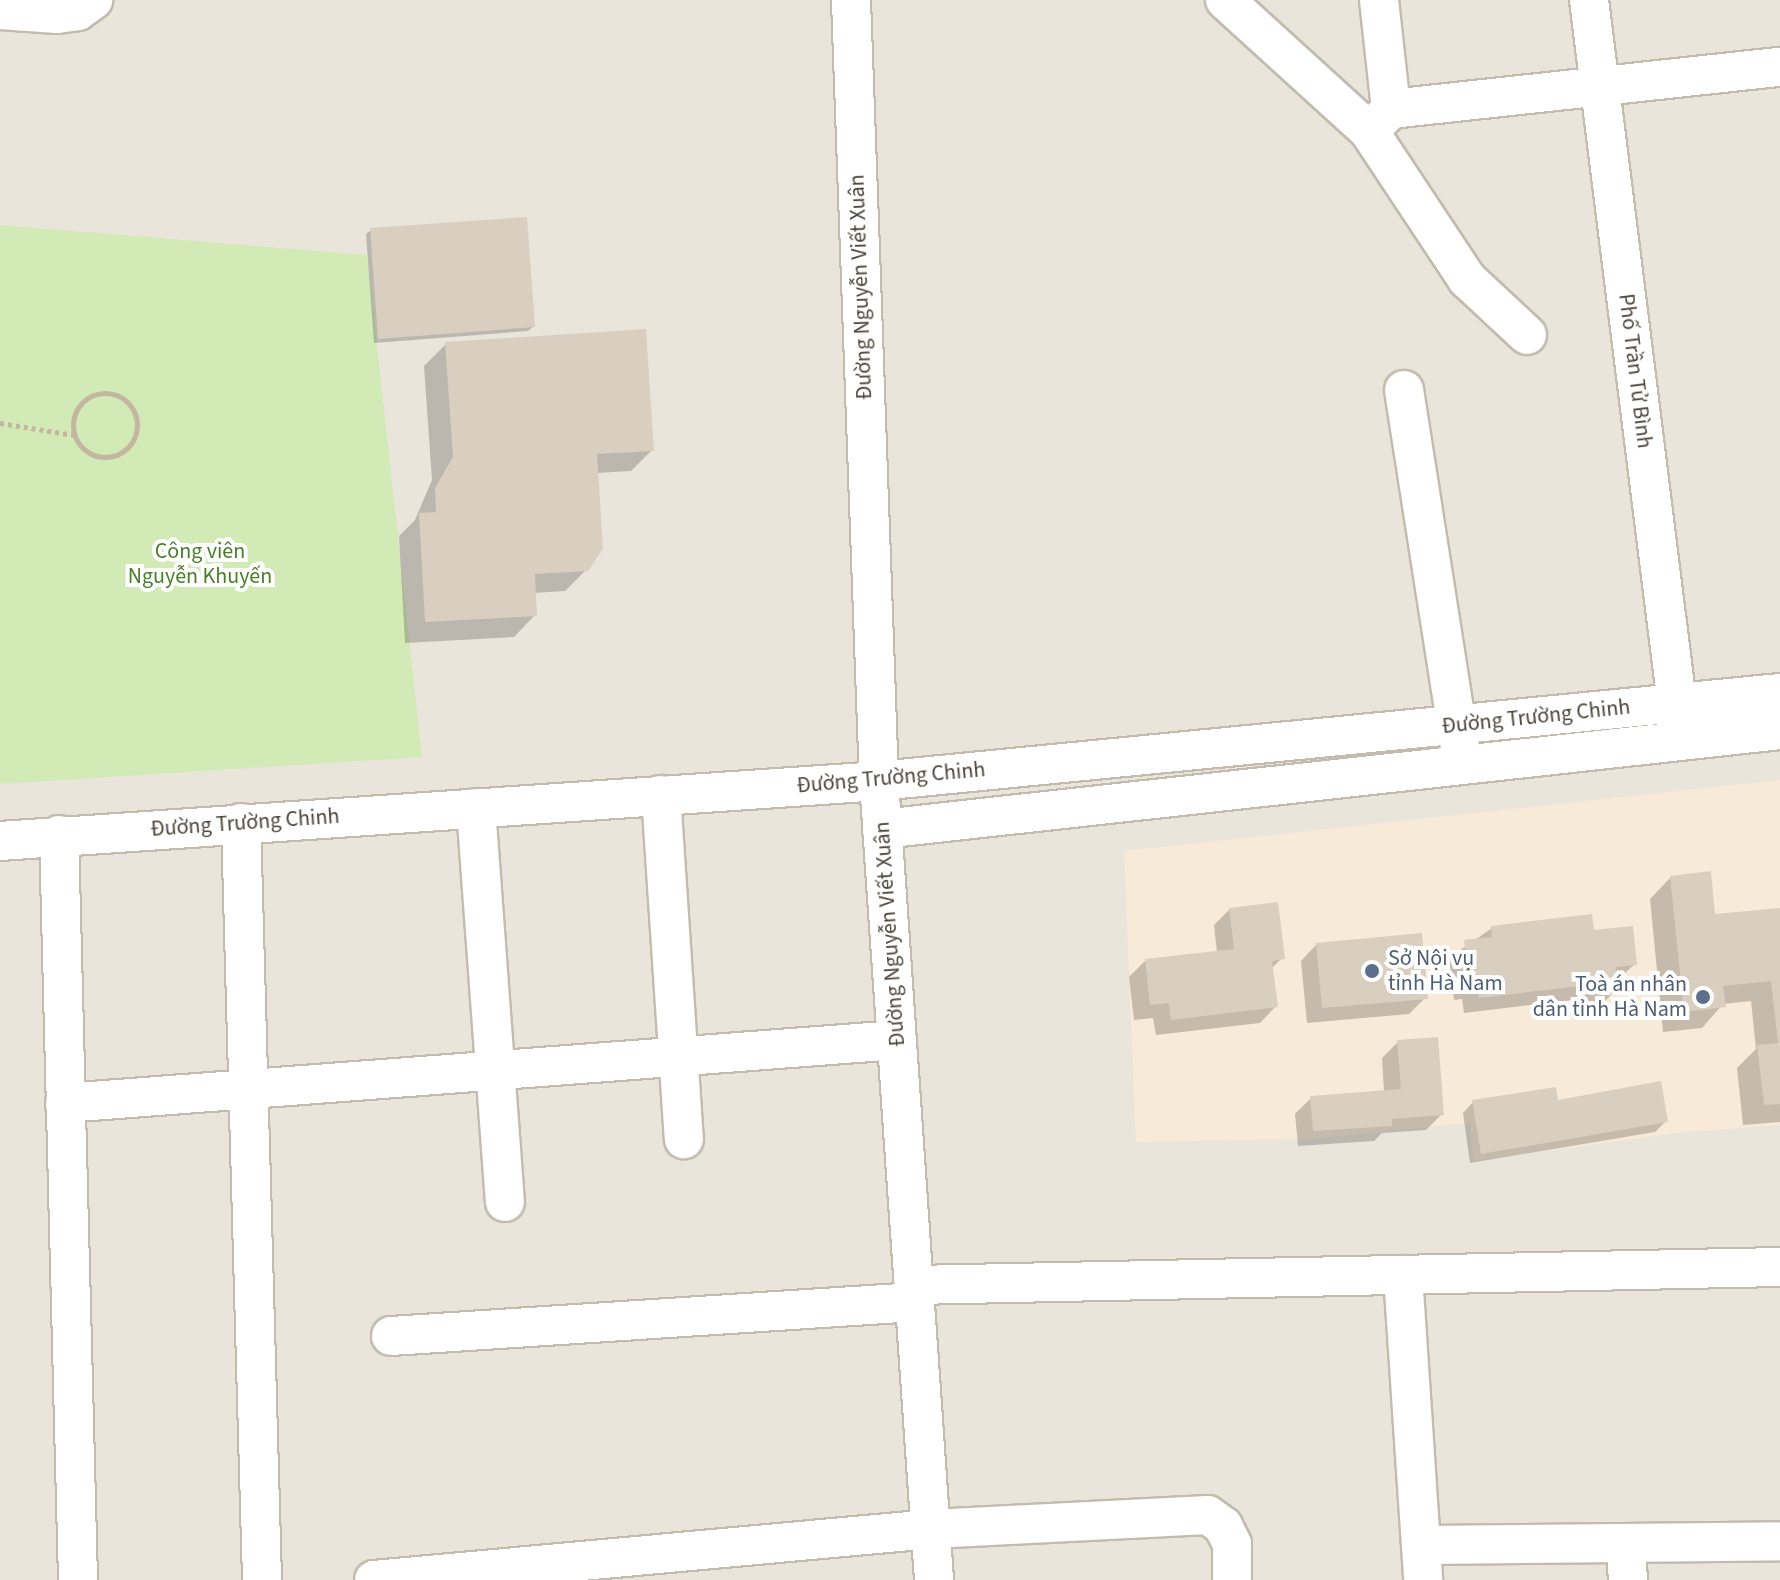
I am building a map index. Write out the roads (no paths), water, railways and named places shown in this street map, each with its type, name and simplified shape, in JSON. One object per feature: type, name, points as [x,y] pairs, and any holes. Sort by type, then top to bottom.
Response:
[{"type":"street","points":[[0,10],[57,14],[78,11],[93,0]]},
{"type":"street","name":"Đường Nguyễn Viết Xuân","points":[[851,0],[879,781],[934,1580]]},
{"type":"street","points":[[1225,0],[1380,120],[1467,279],[1527,335]]},
{"type":"street","points":[[1379,0],[1380,120]]},
{"type":"street","name":"Phố Trần Tử Bình","points":[[1589,0],[1681,741]]},
{"type":"street","points":[[1380,120],[1598,84],[1780,67]]},
{"type":"street","points":[[1404,390],[1462,765]]},
{"type":"street","name":"Đường Trường Chinh","points":[[0,841],[879,781],[1780,693]]},
{"type":"street","name":"Đường Trường Chinh","points":[[882,829],[1780,730]]},
{"type":"street","points":[[1176,752],[1180,796]]},
{"type":"street","points":[[661,795],[684,1139]]},
{"type":"street","points":[[476,808],[505,1202]]},
{"type":"street","points":[[241,823],[262,1580]]},
{"type":"street","points":[[59,835],[78,1580]]},
{"type":"street","points":[[65,1103],[897,1040]]},
{"type":"street","points":[[391,1336],[915,1294],[1403,1275],[1780,1267]]},
{"type":"street","points":[[1403,1275],[1422,1563],[1627,1562],[1780,1541]]},
{"type":"street","points":[[374,1580],[676,1566],[931,1529],[1208,1515],[1223,1526],[1232,1544],[1232,1580]]},
{"type":"place","name":"Sở Nội vụ tỉnh Hà Nam","points":[[1372,971]]},
{"type":"place","name":"Toà án nhân dân tỉnh Hà Nam","points":[[1703,997]]},
{"type":"park label","name":"Công viên Nguyễn Khuyến","points":[[200,564]]}]
